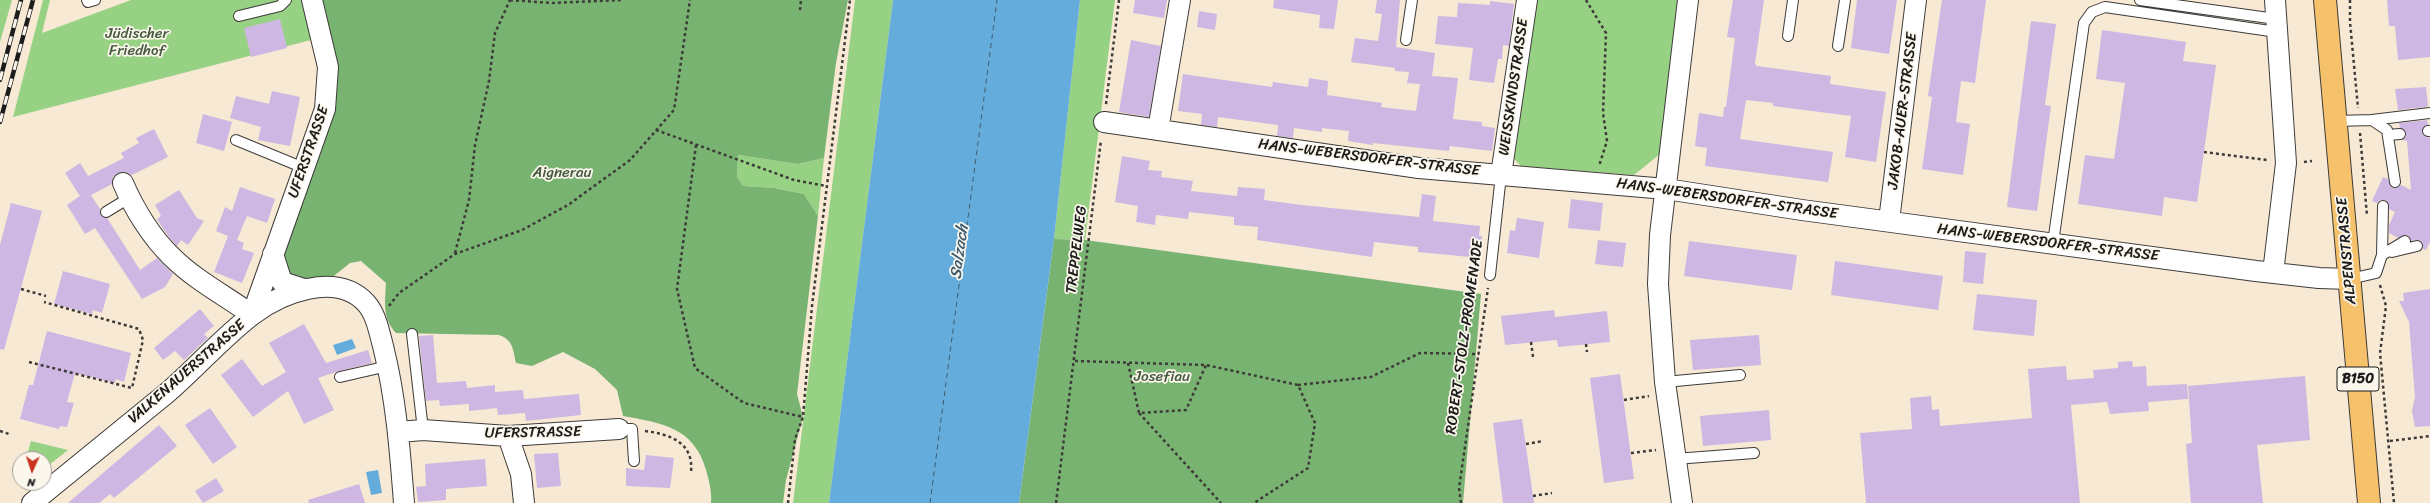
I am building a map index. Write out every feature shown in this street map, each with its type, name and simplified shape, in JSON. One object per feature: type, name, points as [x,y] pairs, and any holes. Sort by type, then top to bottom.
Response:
[{"type":"main road","name":"ALPENSTRASSE","points":[[2325,0],[2369,503]]},
{"type":"street","name":"UFERSTRASSE","points":[[252,315],[260,298],[273,254],[321,122],[328,78],[326,56],[312,0]]},
{"type":"street","points":[[1158,130],[1180,0]]},
{"type":"street","name":"WEISSKINDSTRASSE","points":[[1501,175],[1527,0]]},
{"type":"street","points":[[1682,503],[1666,388],[1658,284],[1660,235],[1688,0]]},
{"type":"street","name":"JAKOB-AUER-STRASSE","points":[[1889,221],[1916,0]]},
{"type":"street","points":[[2273,273],[2286,163],[2276,17]]},
{"type":"street","name":"HANS-WEBERSDORFER-STRASSE","points":[[1104,122],[1419,168],[1666,189],[2273,273],[2319,278],[2350,279]]},
{"type":"street","name":"VALKENAUERSTRASSE","points":[[32,503],[175,385],[252,315],[173,259],[160,244],[126,190]]},
{"type":"street","points":[[273,254],[282,282],[293,288],[304,289],[330,287],[351,293],[365,303],[377,323],[388,366],[399,432],[407,498]]},
{"type":"street","points":[[252,315],[270,304],[304,289]]},
{"type":"street","name":"UFERSTRASSE","points":[[399,432],[423,430],[508,436],[626,429]]},
{"type":"street","points":[[508,436],[521,474],[524,503]]},
{"type":"lane","points":[[87,0],[88,2],[95,0]]},
{"type":"lane","points":[[239,16],[280,6],[286,0]]},
{"type":"lane","points":[[1406,40],[1412,0]]},
{"type":"lane","points":[[1788,36],[1792,0]]},
{"type":"lane","points":[[1838,46],[1845,0]]},
{"type":"lane","points":[[2140,0],[2276,17]]},
{"type":"lane","points":[[2053,243],[2084,23],[2092,12],[2105,7],[2276,17]]},
{"type":"lane","points":[[2335,121],[2372,120],[2430,113]]},
{"type":"lane","points":[[2372,120],[2387,130],[2395,182]]},
{"type":"lane","points":[[2388,135],[2400,134]]},
{"type":"lane","points":[[236,140],[304,168]]},
{"type":"lane","name":"ROBERT-STOLZ-PROMENADE","points":[[1490,275],[1501,175]]},
{"type":"lane","points":[[106,212],[126,190]]},
{"type":"lane","points":[[2382,254],[2383,206]]},
{"type":"lane","points":[[2350,279],[2376,273],[2389,233]]},
{"type":"lane","points":[[2382,254],[2405,241]]},
{"type":"lane","points":[[2382,254],[2417,246]]},
{"type":"lane","points":[[412,334],[423,430]]},
{"type":"lane","points":[[340,377],[388,366]]},
{"type":"lane","points":[[1666,388],[1740,375]]},
{"type":"lane","points":[[626,429],[634,461]]},
{"type":"lane","points":[[1674,453],[1754,452]]},
{"type":"path","points":[[455,254],[470,200],[474,145],[489,81],[495,33],[510,0],[552,2],[621,0]]},
{"type":"path","points":[[377,323],[399,292],[455,254],[522,230],[568,205],[630,160],[674,110],[690,0]]},
{"type":"path","points":[[800,10],[801,0]]},
{"type":"path","points":[[788,503],[795,439],[803,417],[812,306],[850,0]]},
{"type":"path","name":"TREPPELWEG","points":[[1056,503],[1075,361],[1119,0]]},
{"type":"path","points":[[1586,0],[1606,33],[1603,113],[1607,141],[1599,165],[1596,182]]},
{"type":"path","points":[[656,130],[794,180],[826,186]]},
{"type":"path","points":[[696,145],[677,289],[694,368],[744,402],[803,417]]},
{"type":"path","points":[[2204,152],[2224,155]]},
{"type":"path","name":"ROBERT-STOLZ-PROMENADE","points":[[1461,503],[1459,488],[1490,275]]},
{"type":"path","points":[[21,289],[46,296]]},
{"type":"path","points":[[29,362],[132,388],[144,340],[138,329],[44,302]]},
{"type":"path","points":[[1531,342],[1533,357]]},
{"type":"path","points":[[1586,344],[1587,352]]},
{"type":"path","points":[[1075,361],[1206,366],[1298,385],[1371,377],[1420,353],[1479,354]]},
{"type":"path","points":[[1128,363],[1139,413],[1221,503]]},
{"type":"path","points":[[1139,413],[1186,410],[1206,366]]},
{"type":"path","points":[[1254,503],[1308,468],[1315,423],[1298,385]]},
{"type":"path","points":[[1624,400],[1666,388]]},
{"type":"path","points":[[626,429],[665,434],[679,440],[690,457],[691,472]]},
{"type":"path","points":[[0,431],[9,434]]},
{"type":"path","points":[[2390,441],[2430,436]]},
{"type":"path","points":[[1526,444],[1543,441]]},
{"type":"path","points":[[1631,453],[1674,453]]},
{"type":"path","points":[[1533,496],[1552,493]]},
{"type":"green space","points":[[0,0],[12,0],[0,42]]},
{"type":"green space","name":"Jüdischer Friedhof","points":[[43,0],[50,0],[42,33],[131,0],[302,0],[311,40],[13,117]]},
{"type":"green space","name":"Aignerau","points":[[315,0],[848,0],[836,63],[824,158],[798,164],[738,155],[737,177],[743,186],[774,188],[804,194],[818,216],[797,394],[803,417],[786,480],[783,503],[711,503],[711,490],[706,470],[701,456],[693,444],[684,436],[663,425],[623,416],[617,390],[595,369],[563,352],[532,366],[516,363],[510,342],[499,335],[396,333],[388,322],[386,316],[386,283],[361,261],[350,263],[330,279],[286,280],[279,264],[333,105]]},
{"type":"green space","points":[[855,0],[893,0],[829,503],[793,503]]},
{"type":"green space","points":[[1080,0],[1115,0],[1085,240],[1054,239]]},
{"type":"green space","points":[[1535,0],[1680,0],[1660,154],[1634,175],[1521,166],[1513,158]]},
{"type":"green space","points":[[738,155],[798,164],[824,158],[818,216],[804,194],[774,188],[743,186],[737,177]]},
{"type":"green space","name":"Josefiau","points":[[1054,239],[1085,240],[1481,294],[1463,503],[1019,503]]},
{"type":"green space","points":[[31,441],[68,450],[52,463],[52,451],[28,451]]},
{"type":"water","name":"Salzach","points":[[893,0],[1080,0],[1054,239],[1019,503],[829,503]]},
{"type":"water","points":[[352,339],[356,348],[337,355],[333,345]]},
{"type":"water","points":[[378,470],[382,493],[371,495],[366,472]]},
{"type":"building","points":[[1135,0],[1167,0],[1164,18],[1133,13]]},
{"type":"building","points":[[1274,0],[1338,0],[1334,29],[1319,28],[1320,15],[1273,8]]},
{"type":"building","points":[[1377,0],[1400,0],[1396,47],[1435,53],[1432,76],[1458,78],[1453,119],[1482,122],[1482,126],[1495,128],[1492,151],[1450,146],[1449,151],[1373,143],[1373,145],[1348,141],[1349,131],[1322,128],[1322,132],[1294,128],[1293,138],[1277,136],[1278,125],[1218,117],[1217,127],[1201,125],[1202,114],[1178,111],[1183,74],[1272,87],[1273,82],[1308,87],[1309,78],[1328,81],[1327,95],[1382,103],[1381,107],[1416,111],[1420,84],[1407,83],[1409,72],[1395,71],[1395,68],[1351,62],[1355,38],[1378,41],[1382,14],[1375,13]]},
{"type":"building","points":[[1733,0],[1764,0],[1755,64],[1757,66],[1831,76],[1830,84],[1886,92],[1876,162],[1845,157],[1851,116],[1773,106],[1773,103],[1746,100],[1740,139],[1833,152],[1828,182],[1705,166],[1707,148],[1695,146],[1699,113],[1723,117],[1724,107],[1726,107],[1735,38],[1727,37]]},
{"type":"building","points":[[1857,0],[1897,0],[1889,54],[1851,48]]},
{"type":"building","points":[[1942,0],[1986,0],[1975,83],[1961,81],[1956,122],[1970,124],[1963,175],[1922,169],[1932,97],[1928,96]]},
{"type":"building","points":[[2387,0],[2430,0],[2430,57],[2398,60],[2395,26],[2389,26]]},
{"type":"building","points":[[1490,1],[1514,4],[1509,46],[1503,45],[1502,59],[1498,59],[1494,83],[1469,80],[1473,48],[1435,44],[1438,16],[1457,17],[1458,3],[1490,5]]},
{"type":"building","points":[[1199,11],[1217,14],[1215,30],[1197,27]]},
{"type":"building","points":[[280,19],[287,48],[251,57],[244,28]]},
{"type":"building","points":[[2031,21],[2056,24],[2045,105],[2051,106],[2037,211],[2007,207]]},
{"type":"building","points":[[2102,30],[2186,42],[2183,61],[2216,65],[2197,202],[2164,197],[2162,216],[2078,204],[2085,155],[2114,159],[2125,83],[2096,79]]},
{"type":"building","points":[[1131,40],[1161,46],[1149,117],[1119,112]]},
{"type":"building","points":[[2426,87],[2428,105],[2426,107],[2398,110],[2395,89]]},
{"type":"building","points":[[272,91],[300,97],[290,146],[258,140],[261,127],[230,118],[236,96],[269,104]]},
{"type":"building","points":[[203,114],[232,122],[224,151],[196,143]]},
{"type":"building","points":[[2427,120],[2428,125],[2422,131],[2424,136],[2430,138],[2430,242],[2426,250],[2423,249],[2423,244],[2419,240],[2411,241],[2408,235],[2398,238],[2389,233],[2389,225],[2395,212],[2389,209],[2386,200],[2380,200],[2377,203],[2372,201],[2383,177],[2388,179],[2392,188],[2396,188],[2401,185],[2411,190],[2407,141],[2401,140],[2406,137],[2406,133],[2400,128],[2399,123]]},
{"type":"building","points":[[154,129],[168,157],[132,175],[125,172],[118,173],[113,177],[112,184],[91,195],[100,209],[101,216],[107,218],[140,270],[157,258],[173,274],[165,287],[142,299],[95,228],[85,234],[67,205],[80,196],[65,173],[80,163],[88,176],[124,158],[121,153],[139,143],[136,138]]},
{"type":"building","points":[[1122,156],[1150,161],[1148,170],[1162,171],[1161,177],[1193,181],[1191,191],[1237,196],[1238,187],[1265,189],[1264,200],[1419,217],[1422,194],[1436,196],[1433,221],[1480,226],[1479,236],[1482,236],[1480,258],[1418,252],[1418,247],[1374,242],[1372,257],[1257,240],[1258,227],[1234,225],[1234,217],[1189,212],[1188,219],[1156,215],[1155,225],[1136,222],[1138,206],[1115,202]]},
{"type":"building","points":[[240,187],[275,199],[267,223],[247,216],[237,240],[216,231],[225,207],[232,211]]},
{"type":"building","points":[[179,190],[197,218],[204,221],[188,245],[181,240],[177,246],[168,236],[157,219],[161,216],[155,205]]},
{"type":"building","points":[[1571,199],[1603,203],[1600,231],[1568,228]]},
{"type":"building","points":[[11,203],[42,211],[4,350],[0,349],[0,245]]},
{"type":"building","points":[[1517,218],[1544,222],[1539,258],[1507,253],[1510,230],[1515,231]]},
{"type":"building","points":[[228,236],[244,243],[242,249],[254,253],[242,283],[214,272]]},
{"type":"building","points":[[1598,240],[1626,243],[1623,267],[1595,264]]},
{"type":"building","points":[[1689,241],[1797,255],[1792,290],[1684,276]]},
{"type":"building","points":[[1965,251],[1986,253],[1983,284],[1963,282]]},
{"type":"building","points":[[1835,261],[1943,276],[1938,310],[1831,295]]},
{"type":"building","points":[[63,271],[110,284],[102,313],[93,310],[92,314],[54,304]]},
{"type":"building","points":[[2430,289],[2430,426],[2415,427],[2412,411],[2415,397],[2409,322],[2399,301],[2404,301],[2403,293]]},
{"type":"building","points":[[1977,294],[2037,300],[2034,336],[1973,330]]},
{"type":"building","points":[[200,309],[214,326],[204,334],[208,338],[184,360],[175,351],[163,360],[154,348]]},
{"type":"building","points":[[1554,310],[1555,317],[1607,311],[1610,342],[1558,347],[1557,340],[1505,345],[1501,316]]},
{"type":"building","points":[[304,324],[326,363],[368,350],[372,363],[318,378],[334,410],[304,424],[288,391],[253,417],[221,375],[242,359],[262,386],[286,372],[269,343]]},
{"type":"building","points":[[47,331],[131,353],[124,382],[116,379],[115,383],[75,373],[67,402],[74,403],[67,427],[60,426],[59,429],[20,419],[29,385],[33,385]]},
{"type":"building","points":[[433,335],[437,383],[466,381],[467,388],[495,385],[495,392],[523,390],[524,399],[579,394],[581,415],[526,421],[525,413],[498,415],[497,408],[469,411],[469,404],[440,406],[439,400],[426,401],[419,336]]},
{"type":"building","points":[[1759,335],[1761,365],[1693,370],[1690,340]]},
{"type":"building","points":[[2132,361],[2133,367],[2146,366],[2147,386],[2187,384],[2188,399],[2148,402],[2149,411],[2110,414],[2107,402],[2071,405],[2080,503],[1866,503],[1860,433],[1912,429],[1910,398],[1931,396],[1932,410],[1939,409],[1940,426],[2032,418],[2028,369],[2066,366],[2067,380],[2094,378],[2093,370],[2118,368],[2118,362]]},
{"type":"building","points":[[1620,374],[1634,479],[1604,483],[1590,378]]},
{"type":"building","points":[[2305,376],[2310,440],[2257,445],[2263,503],[2191,503],[2186,444],[2192,443],[2188,386]]},
{"type":"building","points":[[210,408],[237,447],[213,464],[185,425]]},
{"type":"building","points":[[1769,410],[1771,440],[1703,446],[1700,416]]},
{"type":"building","points":[[1522,419],[1534,503],[1503,503],[1493,423]]},
{"type":"building","points":[[159,425],[177,446],[114,498],[110,494],[99,503],[68,503]]},
{"type":"building","points":[[558,453],[561,486],[537,488],[534,454]]},
{"type":"building","points":[[646,455],[674,458],[670,488],[626,486],[626,468],[644,470]]},
{"type":"building","points":[[485,459],[487,486],[446,489],[446,500],[418,502],[416,487],[426,486],[425,464]]},
{"type":"building","points":[[216,478],[224,491],[203,503],[195,491]]},
{"type":"building","points":[[359,484],[365,503],[309,503],[308,500]]},
{"type":"ferry route","points":[[930,503],[997,0]]},
{"type":"railway","points":[[0,80],[21,0]]},
{"type":"railway","points":[[0,122],[33,0]]}]
